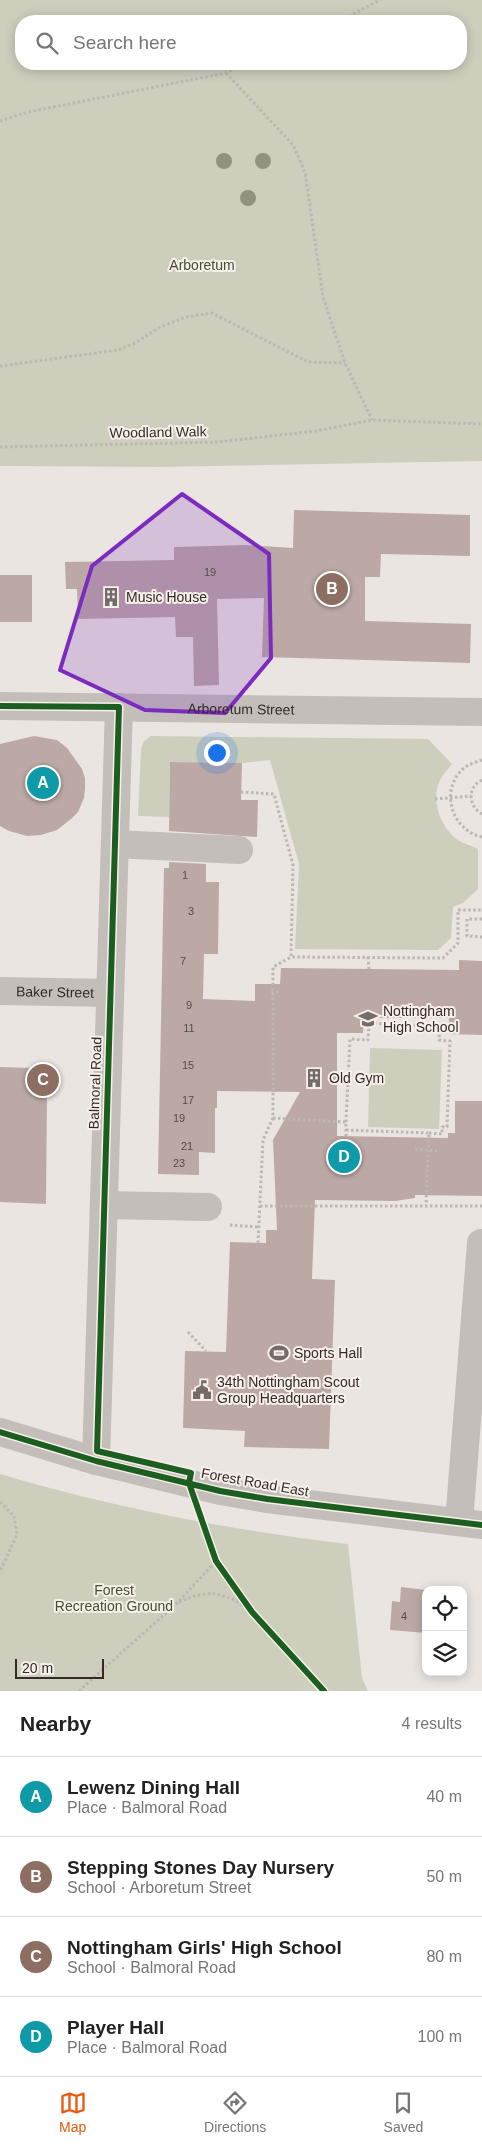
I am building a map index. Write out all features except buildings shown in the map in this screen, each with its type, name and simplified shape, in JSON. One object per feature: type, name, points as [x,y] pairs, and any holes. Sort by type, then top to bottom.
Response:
[{"type":"street","name":"Arboretum Street","points":[[0,706],[482,712]]},
{"type":"street","name":"Balmoral Road","points":[[96,1461],[119,707]]},
{"type":"street","points":[[115,844],[239,850]]},
{"type":"street","name":"Baker Street","points":[[0,991],[110,993]]},
{"type":"street","points":[[104,1205],[208,1206]]},
{"type":"street","points":[[470,1524],[482,1243]]},
{"type":"street","name":"Forest Road East","points":[[0,1432],[96,1461],[220,1491],[267,1499],[470,1524]]},
{"type":"path","points":[[350,15],[380,0]]},
{"type":"path","points":[[0,121],[28,112],[231,70]]},
{"type":"path","points":[[226,72],[293,145],[305,172],[323,297],[345,364],[372,420]]},
{"type":"path","points":[[0,366],[118,350],[135,344],[160,327],[186,317],[212,313],[308,362],[345,364]]},
{"type":"path","points":[[482,760],[464,768],[454,780],[450,798],[453,814],[462,827],[474,835],[482,836]]},
{"type":"path","points":[[482,780],[474,787],[471,796],[473,806],[482,814]]},
{"type":"path","points":[[241,792],[274,794],[293,865],[291,957]]},
{"type":"path","points":[[435,798],[471,796]]},
{"type":"path","points":[[258,1243],[263,1140],[273,1118],[271,1086],[273,967],[291,957],[443,958],[458,943],[458,910],[482,910]]},
{"type":"path","points":[[482,919],[467,919],[467,936],[482,937]]},
{"type":"path","points":[[368,957],[369,969]]},
{"type":"path","points":[[272,992],[280,992]]},
{"type":"path","points":[[346,1136],[350,1039],[368,1040],[369,1018]]},
{"type":"path","points":[[369,1024],[449,1027]]},
{"type":"path","points":[[346,1130],[442,1134],[442,1127],[446,1127],[450,1041],[440,1040],[440,1026]]},
{"type":"path","points":[[273,1118],[323,1119],[346,1122]]},
{"type":"path","points":[[426,1206],[429,1133]]},
{"type":"path","points":[[415,1150],[439,1151]]},
{"type":"path","points":[[260,1206],[482,1206]]},
{"type":"path","points":[[231,1226],[258,1227]]},
{"type":"path","points":[[188,1332],[206,1352]]},
{"type":"path","points":[[0,1502],[14,1516],[17,1535],[0,1571]]},
{"type":"path","points":[[213,1553],[221,1568]]},
{"type":"path","points":[[79,1691],[176,1604],[216,1561]]},
{"type":"path","points":[[176,1604],[195,1594],[216,1593],[236,1599],[258,1618]]},
{"type":"path","points":[[242,1597],[252,1612]]},
{"type":"highlighted area","points":[[182,494],[269,554],[271,658],[225,713],[145,710],[60,670],[92,566]]},
{"type":"green space","name":"Arboretum","points":[[0,0],[482,0],[482,461],[159,467],[0,466]]},
{"type":"green space","points":[[151,736],[428,739],[452,764],[441,778],[437,787],[438,810],[444,825],[456,839],[478,849],[478,889],[463,903],[453,907],[451,938],[438,950],[295,949],[299,864],[270,760],[242,763],[170,762],[169,817],[138,816],[141,749],[144,741]]},
{"type":"green space","points":[[370,1048],[442,1050],[439,1129],[368,1127]]},
{"type":"green space","name":"Forest Recreation Ground","points":[[0,1474],[86,1497],[173,1517],[260,1532],[348,1544],[362,1678],[368,1691],[0,1691]]},
{"type":"cycle path","points":[[0,706],[119,707],[97,1451],[191,1473],[189,1483],[216,1561],[252,1612],[324,1691]]},
{"type":"cycle path","points":[[0,1432],[96,1461],[220,1491],[267,1499],[482,1525]]},
{"type":"place","name":"Stepping Stones Day Nursery","points":[[332,589]]},
{"type":"place","name":"Music House","points":[[111,597]]},
{"type":"place","name":"Lewenz Dining Hall","points":[[43,783]]},
{"type":"place","name":"Nottingham High School","points":[[368,1019]]},
{"type":"place","name":"Old Gym","points":[[314,1078]]},
{"type":"place","name":"Nottingham Girls' High School","points":[[43,1080]]},
{"type":"place","name":"Player Hall","points":[[344,1157]]},
{"type":"place","name":"Sports Hall","points":[[279,1353]]},
{"type":"place","name":"34th Nottingham Scout Group Headquarters","points":[[202,1390]]}]
